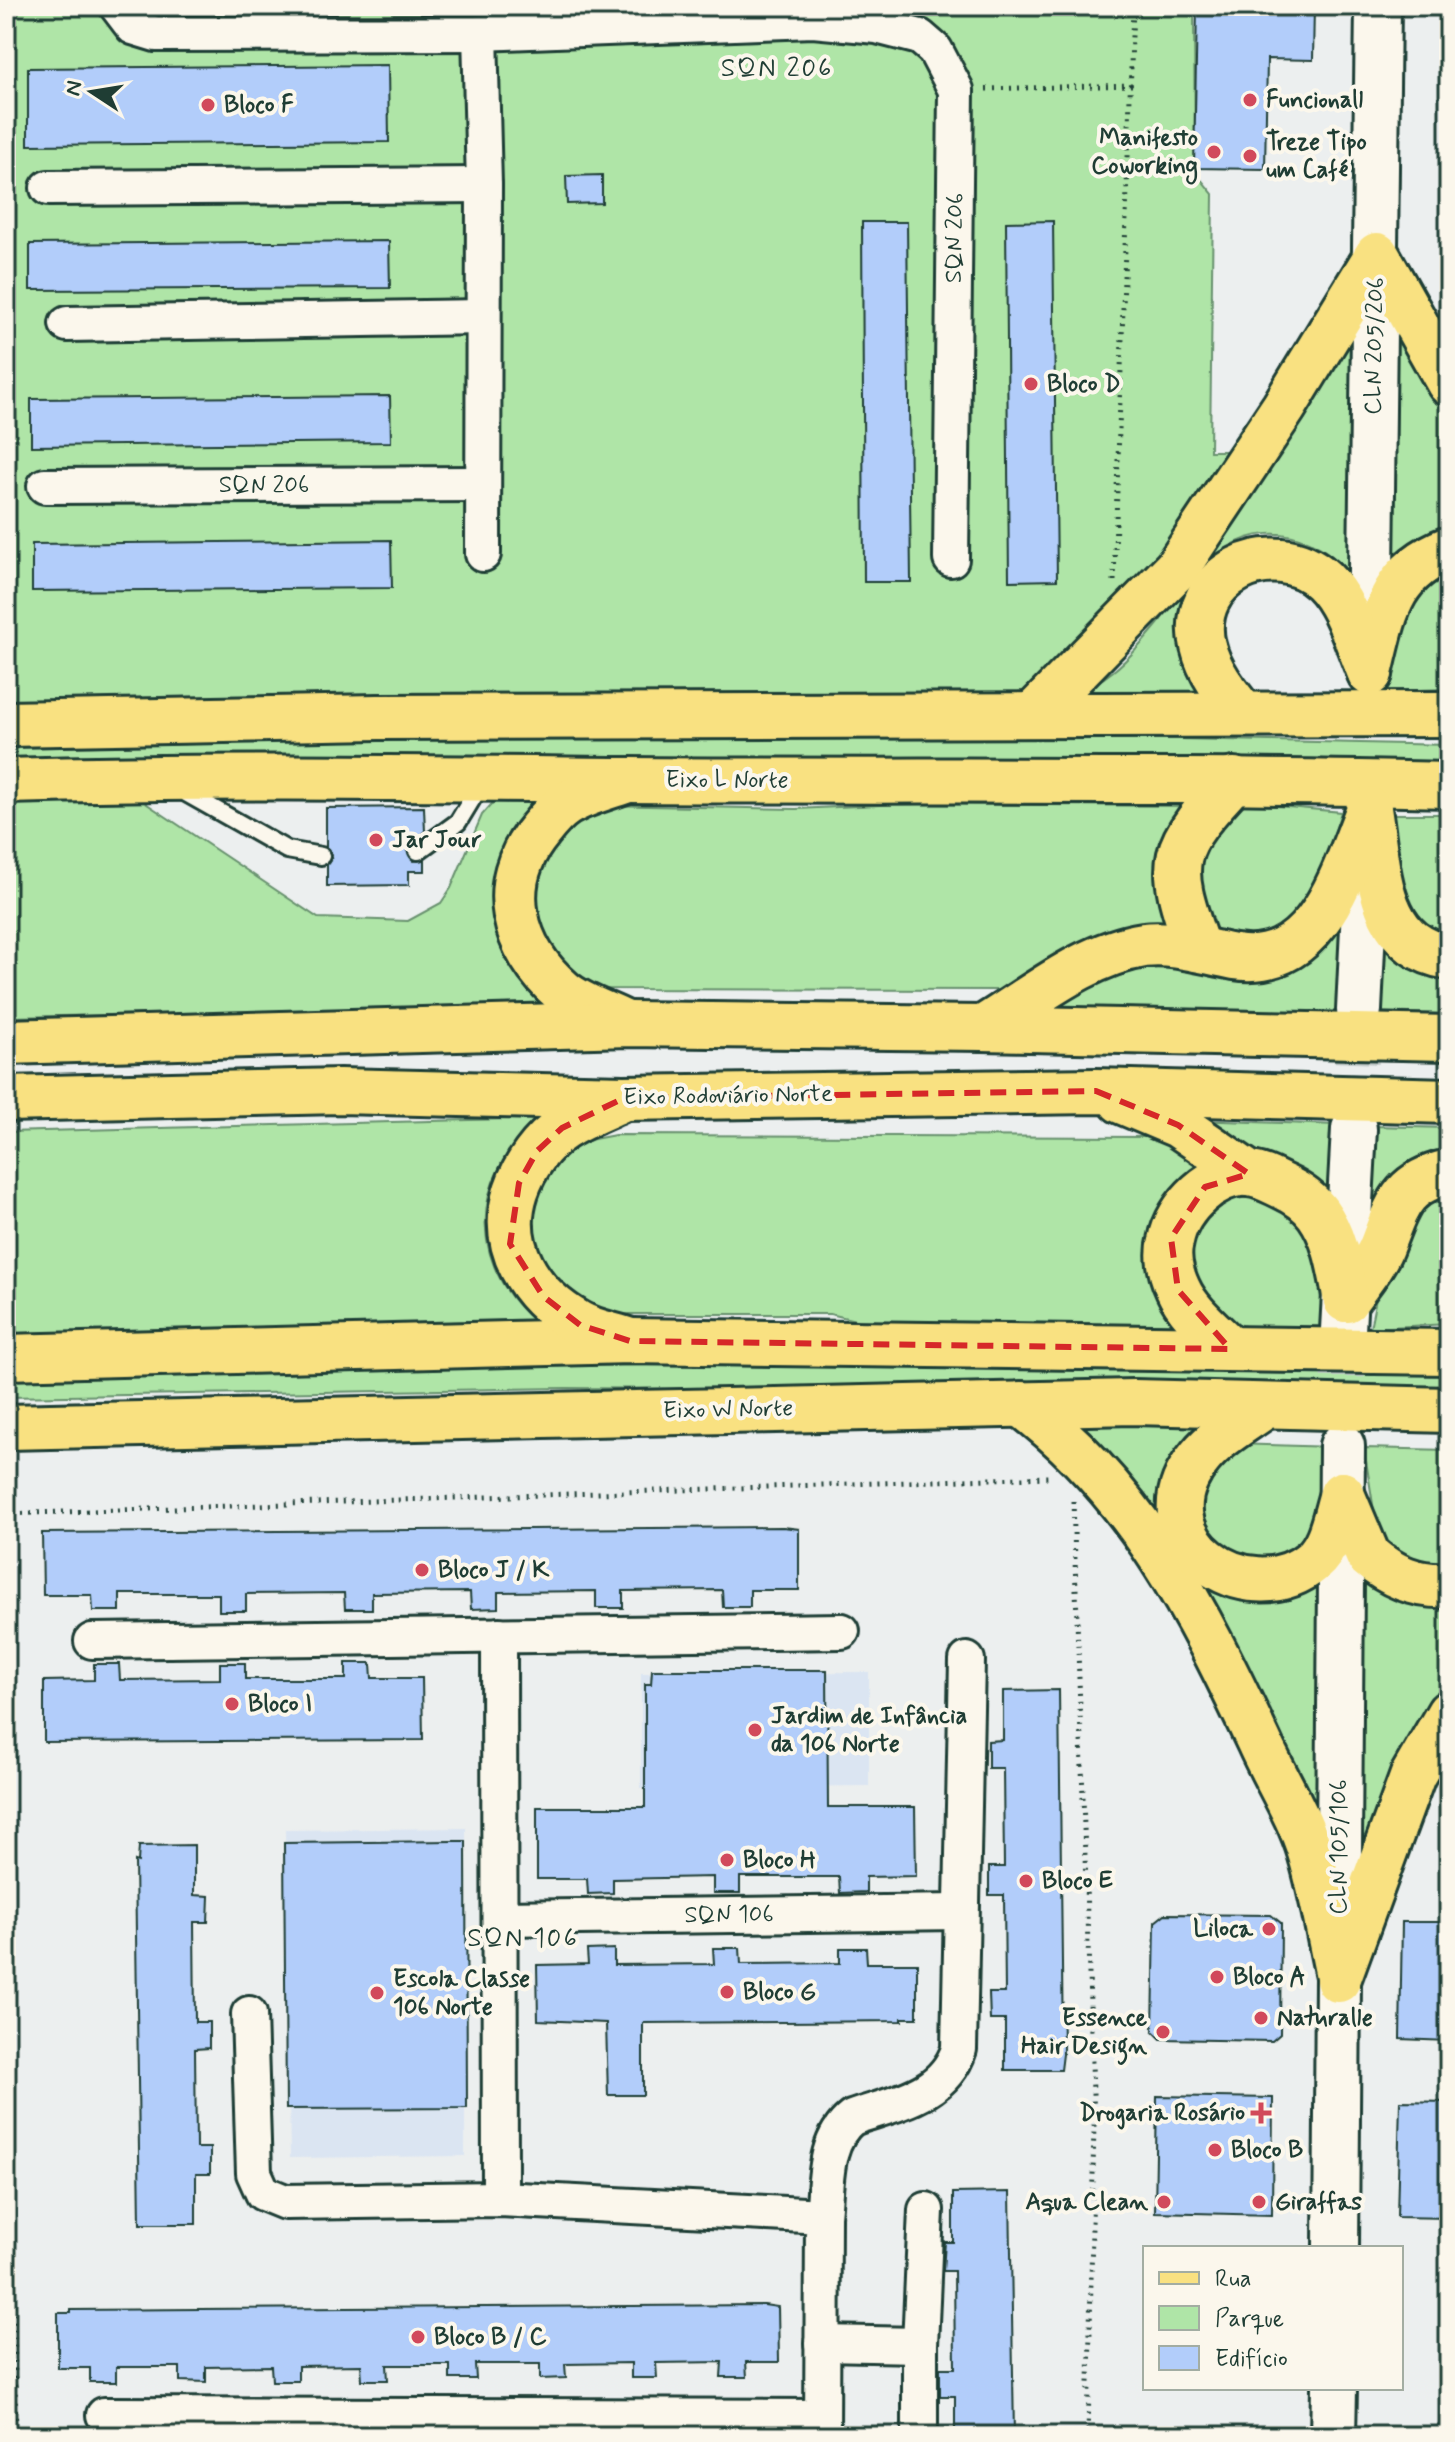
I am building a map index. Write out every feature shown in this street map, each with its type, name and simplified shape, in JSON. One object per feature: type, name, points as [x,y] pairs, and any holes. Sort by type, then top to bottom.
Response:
[{"type":"main road","points":[[1035,713],[1112,639],[1176,569],[1284,407],[1377,255],[1449,383]]},
{"type":"main road","points":[[1370,680],[1394,591],[1415,566],[1449,549]]},
{"type":"main road","points":[[1243,714],[1218,682],[1203,646],[1201,626],[1213,590],[1234,568],[1257,560],[1296,562],[1321,579],[1334,593],[1370,680]]},
{"type":"main road","points":[[6,724],[393,717],[1449,714]]},
{"type":"main road","name":"Eixo L Norte","points":[[6,781],[157,777],[486,776],[628,780],[1234,780],[1449,785]]},
{"type":"main road","points":[[628,780],[566,804],[554,813],[520,861],[513,896],[515,925],[529,955],[564,993],[628,1024]]},
{"type":"main road","points":[[1198,949],[1177,876],[1180,849],[1191,826],[1234,780]]},
{"type":"main road","points":[[983,1028],[1087,963],[1118,950],[1149,944],[1263,958],[1302,939],[1321,919],[1369,806]]},
{"type":"main road","points":[[1369,806],[1384,895],[1395,927],[1405,940],[1426,954],[1449,957]]},
{"type":"main road","points":[[6,1042],[628,1024],[1449,1038]]},
{"type":"main road","name":"Eixo Rodoviário Norte","points":[[6,1099],[340,1091],[624,1098],[1096,1091],[1449,1101]]},
{"type":"main road","points":[[1096,1091],[1178,1125],[1249,1174],[1299,1194],[1317,1211],[1335,1251],[1344,1315]]},
{"type":"main road","points":[[624,1098],[562,1128],[537,1151],[519,1183],[508,1224],[518,1264],[543,1296],[580,1325],[630,1341]]},
{"type":"main road","points":[[1344,1315],[1381,1248],[1391,1214],[1404,1196],[1423,1181],[1449,1172]]},
{"type":"main road","points":[[1230,1349],[1186,1304],[1178,1290],[1169,1255],[1171,1238],[1205,1187],[1228,1177],[1249,1174]]},
{"type":"main road","points":[[6,1357],[630,1341],[1449,1352]]},
{"type":"main road","name":"Eixo W Norte","points":[[6,1427],[1134,1402],[1262,1408],[1449,1410]]},
{"type":"main road","points":[[1021,1404],[1077,1448],[1088,1478],[1160,1554],[1203,1624],[1309,1850],[1338,1978]]},
{"type":"main road","points":[[1262,1408],[1211,1445],[1188,1477],[1179,1514],[1192,1549],[1234,1574],[1266,1579],[1287,1573],[1315,1559],[1326,1545],[1342,1494]]},
{"type":"main road","points":[[1342,1494],[1368,1556],[1376,1563],[1411,1582],[1449,1585]]},
{"type":"main road","points":[[1338,1978],[1413,1775],[1449,1713]]},
{"type":"street","name":"SQN 206","points":[[117,6],[133,27],[156,34],[351,19],[480,33],[818,13],[920,37],[935,50],[956,90],[951,559]]},
{"type":"street","name":"CLN 205/206","points":[[1362,9],[1377,255],[1370,680]]},
{"type":"street","points":[[480,33],[484,185],[483,554]]},
{"type":"street","points":[[48,188],[484,185]]},
{"type":"street","points":[[67,324],[483,317]]},
{"type":"street","name":"SQN 206","points":[[45,486],[482,484]]},
{"type":"street","points":[[1359,1010],[1369,806]]},
{"type":"street","points":[[1344,1315],[1354,1129]]},
{"type":"street","name":"CLN 105/106","points":[[1336,2246],[1342,1446]]},
{"type":"street","points":[[92,1641],[842,1631]]},
{"type":"street","points":[[499,1635],[500,2199]]},
{"type":"street","points":[[104,2415],[822,2427],[823,2216],[831,2150],[842,2125],[852,2118],[932,2089],[953,2069],[959,2049],[959,1912],[967,1660]]},
{"type":"street","name":"SQN 106","points":[[500,1918],[959,1912]]},
{"type":"street","points":[[249,2014],[254,2173],[263,2193],[285,2202],[500,2199],[823,2216]]},
{"type":"street","points":[[920,2436],[920,2345],[926,2210]]},
{"type":"street","points":[[822,2343],[920,2345]]},
{"type":"street","points":[[1333,2436],[1334,2390]]},
{"type":"lane","points":[[418,851],[458,822],[486,776]]},
{"type":"lane","points":[[157,777],[287,850],[321,856]]},
{"type":"path","points":[[1112,639],[1133,6]]},
{"type":"path","points":[[1320,6],[1320,11],[1362,9]]},
{"type":"path","points":[[1426,6],[1425,13],[1433,13],[1433,6]]},
{"type":"path","points":[[956,90],[1132,85]]},
{"type":"path","points":[[6,1514],[1088,1478],[1094,2122],[1088,2436]]},
{"type":"path","points":[[6,1969],[16,2436]]},
{"type":"highlighted area","points":[[1096,1091],[1178,1125],[1249,1174],[1205,1187],[1171,1238],[1178,1290],[1230,1349],[630,1341],[580,1325],[543,1296],[510,1244],[519,1183],[537,1151],[562,1128],[624,1098]]},
{"type":"shaded area","name":"Jardim de Infância da 106 Norte","points":[[869,1672],[869,1786],[641,1788],[641,1673]]},
{"type":"shaded area","name":"Escola Classe 106 Norte","points":[[466,1828],[465,2156],[290,2158],[285,1830]]},
{"type":"green space","points":[[6,6],[1194,6],[1195,172],[1213,194],[1210,451],[1232,451],[1178,550],[1034,704],[6,711]]},
{"type":"green space","points":[[1386,295],[1449,424],[1449,537],[1382,575]]},
{"type":"green space","points":[[1353,308],[1348,572],[1329,554],[1289,535],[1268,534],[1247,538],[1227,547],[1194,582],[1224,702],[1061,701],[1092,686],[1115,670],[1159,623]]},
{"type":"green space","points":[[1449,567],[1449,689],[1381,691],[1401,597]]},
{"type":"green space","points":[[560,736],[1043,736],[1449,745],[1449,766],[561,757],[6,764],[6,748]]},
{"type":"green space","points":[[546,795],[523,819],[506,846],[496,875],[493,904],[497,932],[508,960],[527,985],[554,1007],[6,1017],[6,803],[141,800],[318,918],[408,921],[441,903],[451,888],[482,815],[498,797]]},
{"type":"green space","points":[[1235,802],[1341,812],[1309,913],[1268,946],[1210,934],[1185,860]]},
{"type":"green space","points":[[900,804],[1189,806],[1171,923],[1004,990],[602,989],[586,985],[531,935],[537,854],[597,805],[796,809]]},
{"type":"green space","points":[[1388,814],[1449,814],[1449,948],[1408,916]]},
{"type":"green space","points":[[1341,907],[1338,1012],[1050,1007],[1137,959],[1242,973]]},
{"type":"green space","points":[[1375,911],[1449,976],[1449,1014],[1373,1012]]},
{"type":"green space","points":[[544,1118],[518,1142],[499,1168],[489,1197],[486,1226],[490,1255],[502,1283],[522,1309],[548,1332],[6,1346],[6,1132]]},
{"type":"green space","points":[[1194,1120],[1338,1125],[1335,1234]]},
{"type":"green space","points":[[1372,1126],[1449,1128],[1449,1164],[1367,1233]]},
{"type":"green space","points":[[615,1135],[1151,1137],[1221,1167],[1180,1194],[1201,1329],[894,1329],[830,1314],[598,1314],[543,1286],[524,1191],[573,1143]]},
{"type":"green space","points":[[1449,1186],[1449,1324],[1370,1328],[1385,1254],[1400,1221]]},
{"type":"green space","points":[[1260,1191],[1307,1226],[1333,1327],[1256,1330],[1225,1319],[1198,1296],[1186,1231],[1207,1202]]},
{"type":"green space","points":[[849,1364],[1449,1370],[1449,1394],[566,1388],[6,1397],[6,1376],[391,1367]]},
{"type":"green space","points":[[1057,1421],[1221,1421],[1205,1432],[1195,1563],[1333,1560],[1321,1862]]},
{"type":"green space","points":[[1235,1444],[1332,1447],[1305,1550],[1253,1564],[1207,1540],[1197,1488]]},
{"type":"green space","points":[[1364,1448],[1449,1450],[1449,1574],[1436,1576],[1379,1542]]},
{"type":"green space","points":[[1360,1563],[1449,1601],[1449,1689],[1358,1876]]},
{"type":"building","points":[[1197,6],[1314,6],[1313,60],[1267,59],[1265,169],[1194,168]]},
{"type":"building","name":"Bloco F","points":[[388,65],[389,142],[28,145],[28,68]]},
{"type":"building","points":[[602,175],[602,203],[567,204],[566,176]]},
{"type":"building","name":"Bloco D","points":[[1053,221],[1057,580],[1009,581],[1006,222]]},
{"type":"building","points":[[862,222],[907,222],[911,582],[864,582]]},
{"type":"building","points":[[389,241],[390,288],[30,290],[30,244]]},
{"type":"building","points":[[390,396],[391,442],[31,446],[31,399]]},
{"type":"building","points":[[391,540],[392,588],[32,591],[32,544]]},
{"type":"building","name":"Jar Jour","points":[[424,807],[425,832],[411,843],[407,851],[414,861],[425,859],[425,871],[409,871],[409,885],[327,886],[327,865],[332,857],[326,847],[326,808]]},
{"type":"building","name":"Bloco J / K","points":[[799,1529],[799,1590],[750,1590],[750,1607],[723,1607],[722,1590],[623,1591],[623,1608],[596,1608],[596,1591],[498,1592],[498,1608],[471,1609],[470,1592],[372,1593],[372,1609],[345,1609],[344,1593],[246,1594],[246,1611],[219,1611],[219,1594],[120,1594],[120,1611],[93,1611],[92,1595],[43,1595],[42,1533]]},
{"type":"building","name":"Bloco I","points":[[220,1663],[245,1663],[245,1679],[346,1679],[346,1663],[371,1663],[372,1678],[422,1678],[423,1740],[44,1742],[44,1681],[94,1680],[94,1664],[119,1664],[120,1680],[220,1679]]},
{"type":"building","points":[[652,1670],[827,1670],[828,1807],[915,1807],[916,1876],[866,1877],[866,1892],[840,1893],[839,1877],[740,1877],[740,1893],[713,1893],[713,1877],[613,1879],[613,1893],[588,1894],[587,1879],[537,1879],[537,1807],[645,1807],[645,1684],[651,1684]]},
{"type":"building","name":"Bloco E","points":[[1059,1690],[1061,2070],[1005,2070],[1005,2020],[990,2020],[989,1993],[1005,1993],[1004,1895],[989,1895],[989,1867],[1004,1867],[1003,1768],[988,1768],[988,1741],[1003,1740],[1003,1691]]},
{"type":"building","name":"Escola Classe 106 Norte","points":[[466,1841],[467,2108],[286,2109],[284,1843]]},
{"type":"building","points":[[194,1845],[194,1895],[209,1896],[208,1922],[194,1922],[195,2022],[209,2022],[209,2048],[195,2049],[196,2148],[210,2148],[210,2174],[196,2174],[196,2224],[140,2224],[135,1861],[138,1862],[139,1846]]},
{"type":"building","name":"Bloco A","points":[[1165,1914],[1271,1915],[1281,1923],[1280,2034],[1272,2041],[1161,2039],[1153,2031],[1155,1922]]},
{"type":"building","points":[[1402,1922],[1449,1922],[1449,2041],[1400,2039]]},
{"type":"building","name":"Bloco G","points":[[713,1948],[740,1948],[741,1964],[840,1963],[840,1948],[866,1948],[867,1963],[917,1963],[917,2018],[902,2018],[902,2021],[643,2023],[643,2095],[608,2095],[606,2023],[538,2020],[537,1965],[588,1964],[587,1950],[614,1949],[614,1965],[714,1964]]},
{"type":"building","name":"Bloco B","points":[[1157,2096],[1273,2098],[1272,2215],[1155,2212]]},
{"type":"building","points":[[1400,2101],[1449,2102],[1449,2218],[1397,2217]]},
{"type":"building","points":[[1010,2192],[1014,2436],[955,2436],[955,2396],[940,2396],[940,2368],[955,2368],[954,2271],[943,2271],[945,2242],[953,2242],[953,2193]]},
{"type":"building","name":"Bloco B / C","points":[[778,2307],[779,2362],[746,2362],[747,2377],[721,2377],[722,2362],[656,2363],[657,2378],[631,2378],[631,2363],[565,2364],[566,2378],[540,2379],[540,2364],[475,2364],[476,2379],[450,2379],[450,2365],[387,2365],[388,2380],[362,2380],[361,2365],[298,2366],[298,2381],[272,2381],[271,2366],[206,2367],[206,2382],[180,2381],[180,2367],[116,2367],[116,2382],[90,2382],[90,2368],[58,2368],[58,2313],[71,2313],[71,2310]]},
{"type":"tunnel","points":[[1369,804],[1370,687]]},
{"type":"tunnel","points":[[1354,1129],[1359,1010]]},
{"type":"tunnel","points":[[1342,1443],[1343,1330]]},
{"type":"place","name":"Funcionall","points":[[1250,100]]},
{"type":"place","name":"Bloco F","points":[[208,105]]},
{"type":"place","name":"Manifesto Coworking","points":[[1214,152]]},
{"type":"place","name":"Treze Tipo um Café","points":[[1250,156]]},
{"type":"place","name":"Bloco D","points":[[1031,384]]},
{"type":"place","name":"Jar Jour","points":[[376,840]]},
{"type":"place","name":"Bloco J / K","points":[[422,1570]]},
{"type":"place","name":"Bloco I","points":[[232,1704]]},
{"type":"place","name":"Jardim de Infância da 106 Norte","points":[[755,1730]]},
{"type":"place","name":"Bloco H","points":[[727,1860]]},
{"type":"place","name":"Bloco E","points":[[1026,1881]]},
{"type":"place","name":"Liloca","points":[[1269,1929]]},
{"type":"place","name":"Bloco A","points":[[1217,1977]]},
{"type":"place","name":"Bloco G","points":[[727,1992]]},
{"type":"place","name":"Escola Classe 106 Norte","points":[[377,1993]]},
{"type":"place","name":"Naturalle","points":[[1261,2018]]},
{"type":"place","name":"Essence Hair Design","points":[[1163,2032]]},
{"type":"place","name":"Drogaria Rosário","points":[[1261,2113]]},
{"type":"place","name":"Bloco B","points":[[1215,2150]]},
{"type":"place","name":"Aqua Clean","points":[[1164,2202]]},
{"type":"place","name":"Giraffas","points":[[1259,2202]]},
{"type":"place","name":"Bloco B / C","points":[[418,2337]]},
{"type":"district","name":"SQN 206","points":[[777,69]]},
{"type":"district","name":"SQN 106","points":[[523,1939]]}]
